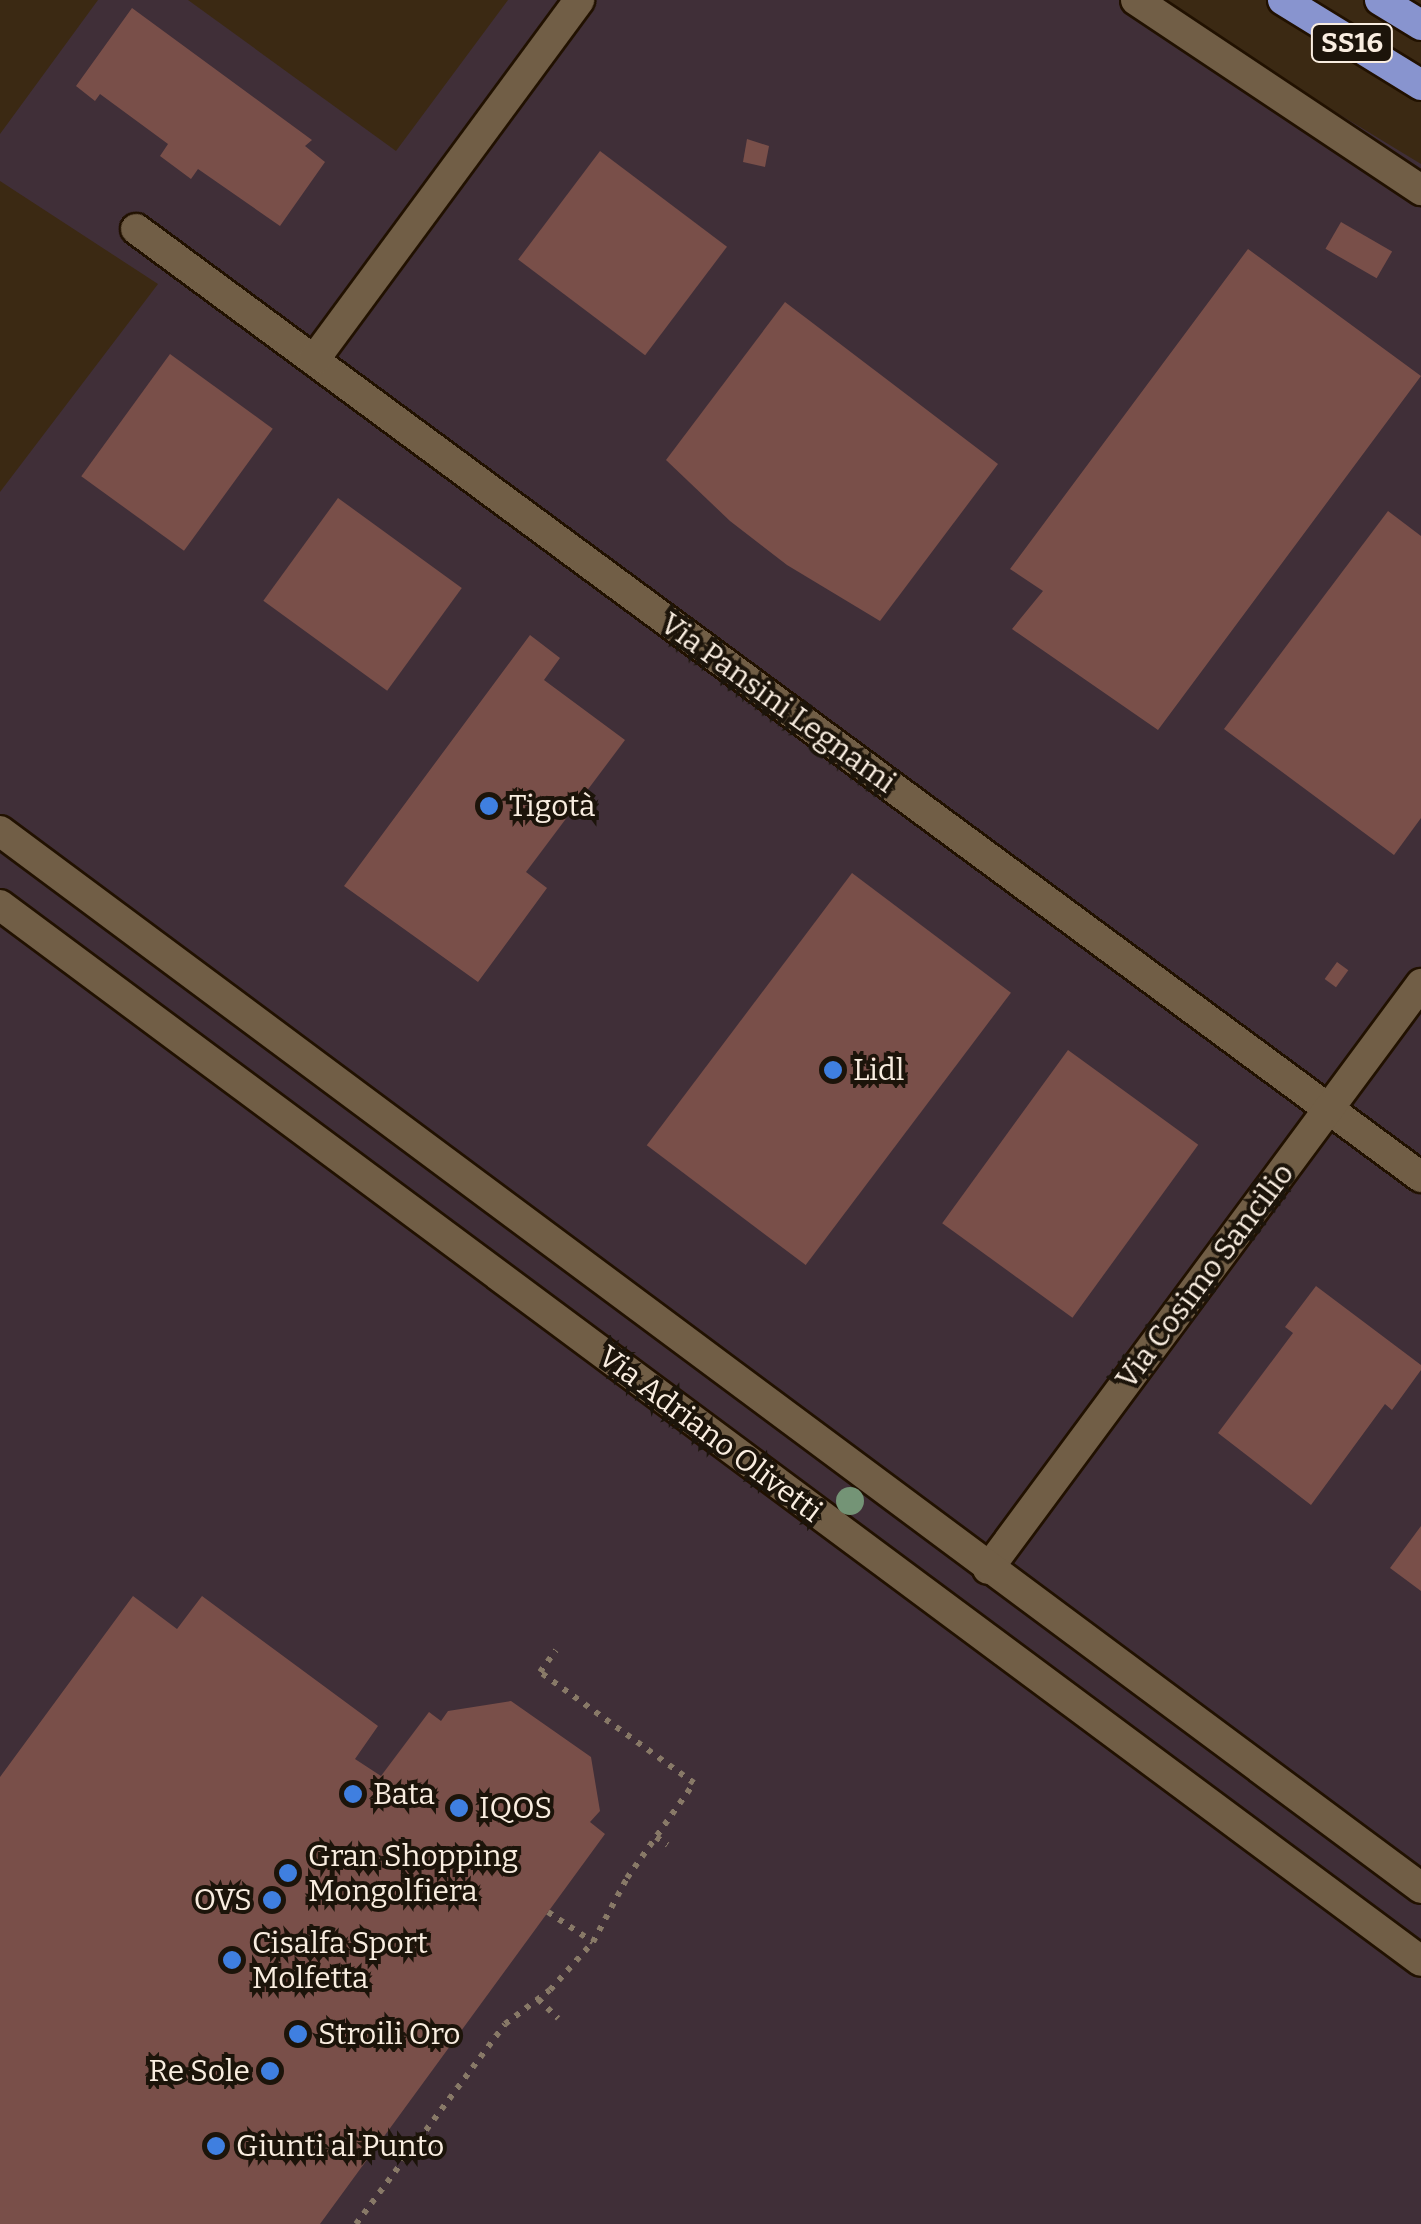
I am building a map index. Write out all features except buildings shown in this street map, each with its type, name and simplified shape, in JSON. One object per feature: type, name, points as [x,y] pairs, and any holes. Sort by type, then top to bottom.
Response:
[{"type":"highway","name":"SS16","points":[[1283,0],[1421,85]]},
{"type":"highway","name":"SS16","points":[[1380,0],[1421,25]]},
{"type":"street","points":[[314,360],[579,0]]},
{"type":"street","points":[[1136,0],[1421,190]]},
{"type":"street","name":"Via Pansini Legnami","points":[[136,229],[1421,1177]]},
{"type":"street","name":"Via Adriano Olivetti","points":[[0,831],[1421,1888]]},
{"type":"street","name":"Via Adriano Olivetti","points":[[0,905],[1421,1962]]},
{"type":"street","name":"Via Cosimo Sancilio","points":[[988,1569],[1421,984]]},
{"type":"path","points":[[356,2224],[505,2024],[538,1999],[593,1942],[627,1878],[694,1783],[540,1672],[556,1650]]},
{"type":"path","points":[[656,1837],[668,1845]]},
{"type":"path","points":[[548,1912],[593,1942]]},
{"type":"path","points":[[538,1999],[558,2018]]},
{"type":"path","points":[[421,2138],[441,2152]]},
{"type":"shaded area","points":[[98,0],[188,0],[396,151],[508,0],[1151,0],[1421,164],[1421,2224],[0,2224],[0,492],[158,284],[0,181],[0,134]]},
{"type":"place","name":"Tigotà","points":[[489,806]]},
{"type":"place","name":"Lidl","points":[[833,1070]]},
{"type":"place","name":"Bata","points":[[353,1794]]},
{"type":"place","name":"IQOS","points":[[459,1808]]},
{"type":"place","name":"Gran Shopping Mongolfiera","points":[[288,1873]]},
{"type":"place","name":"OVS","points":[[272,1900]]},
{"type":"place","name":"Cisalfa Sport Molfetta","points":[[232,1960]]},
{"type":"place","name":"Stroili Oro","points":[[298,2034]]},
{"type":"place","name":"Re Sole","points":[[270,2071]]},
{"type":"place","name":"Giunti al Punto","points":[[216,2146]]}]
